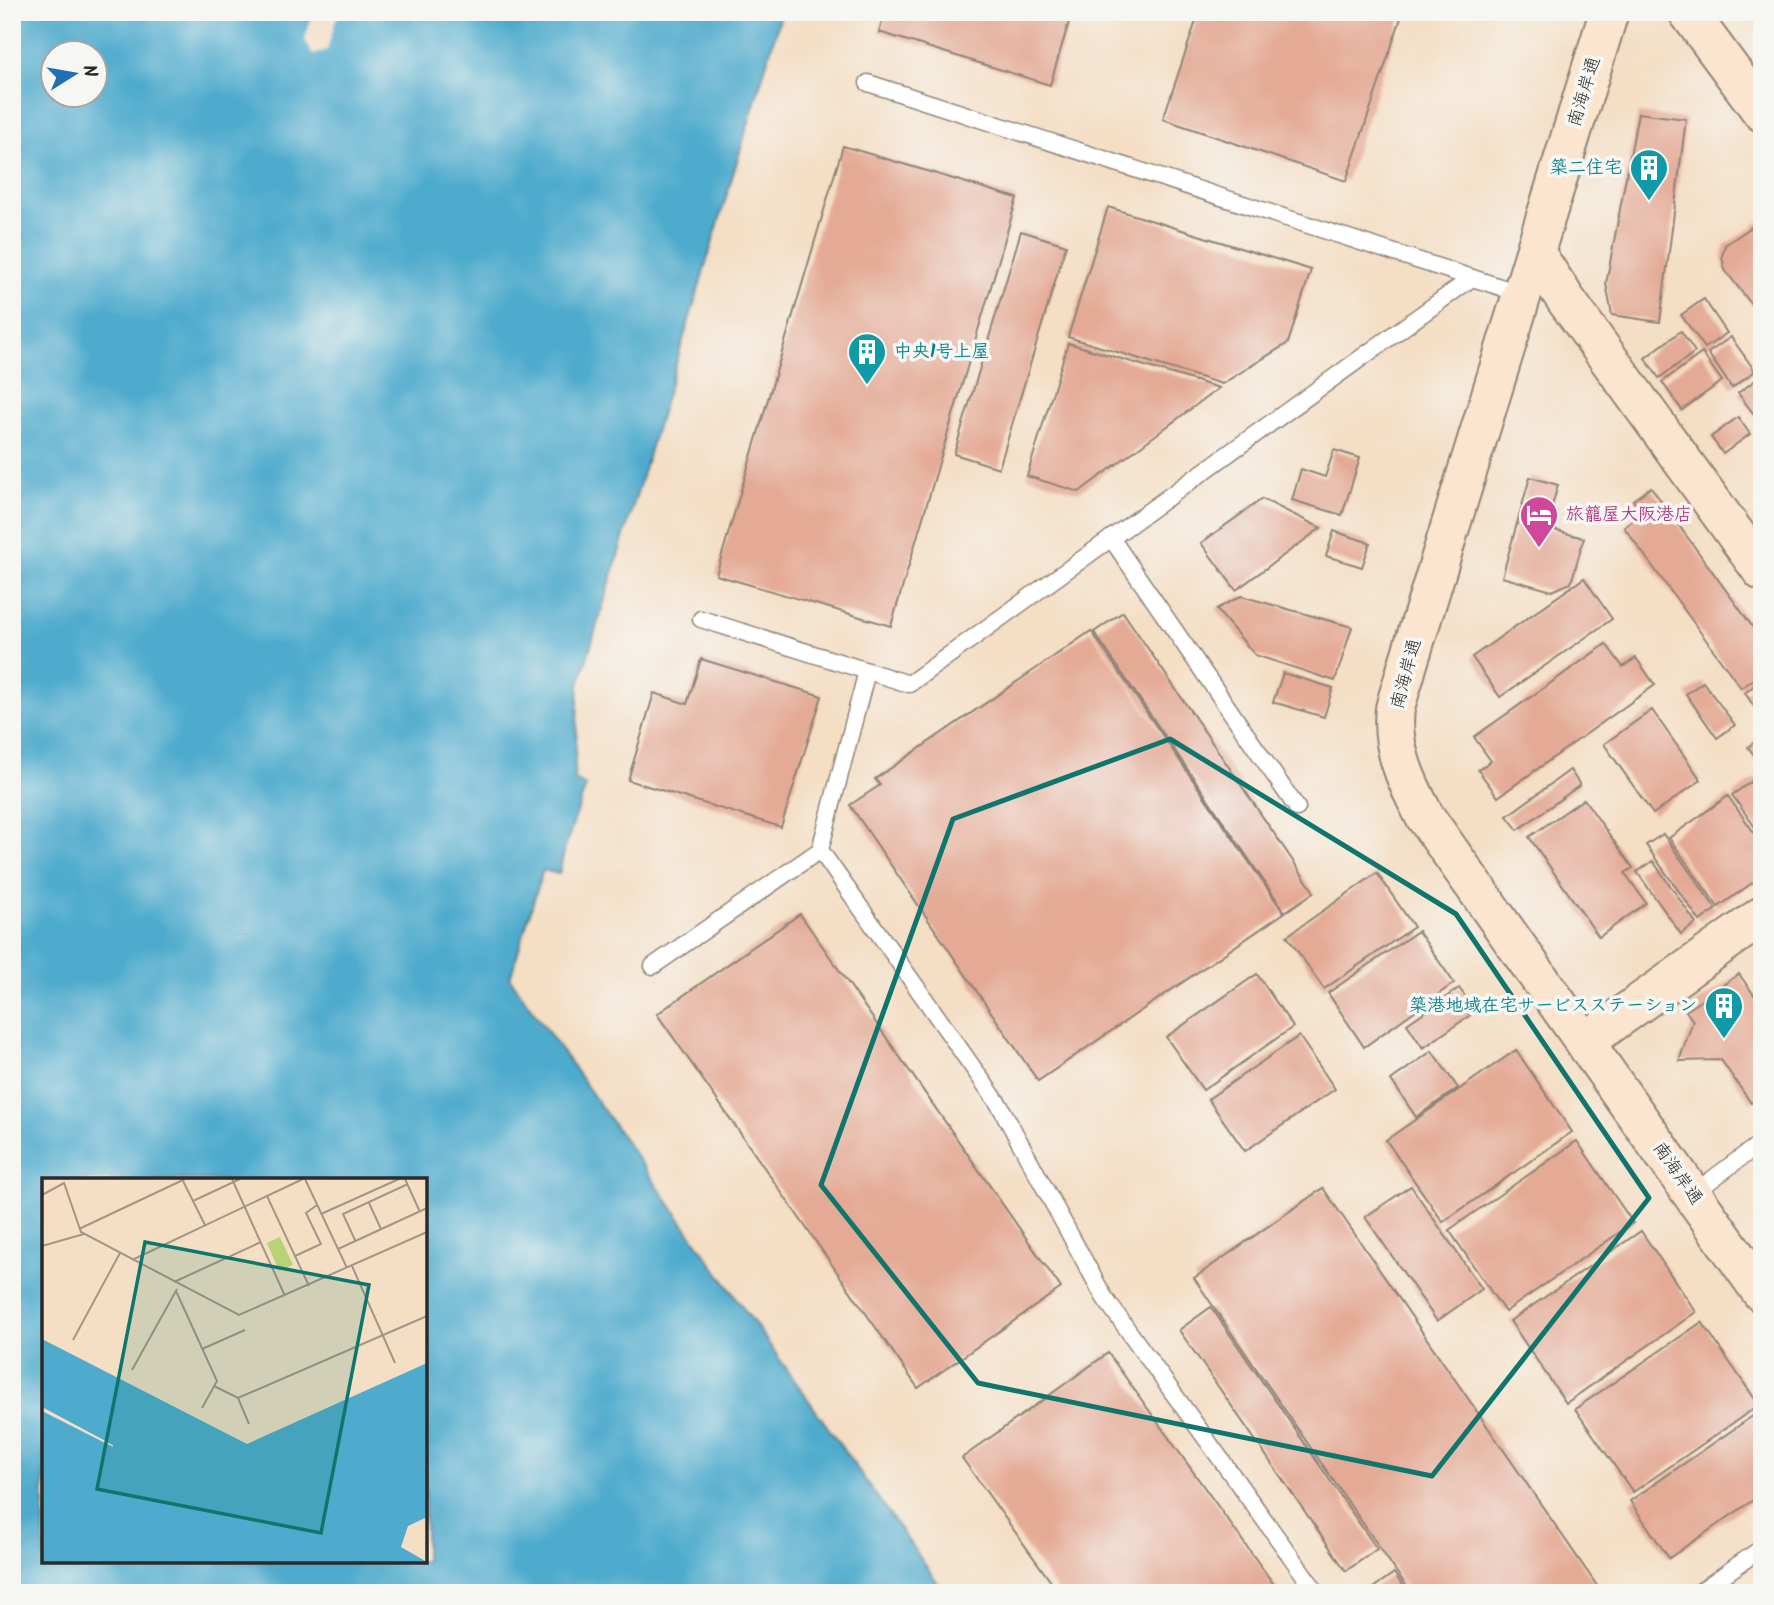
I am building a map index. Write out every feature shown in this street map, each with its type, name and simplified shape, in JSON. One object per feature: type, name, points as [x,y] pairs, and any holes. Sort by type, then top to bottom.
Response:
[{"type":"street","name":"南海岸通","points":[[1609,12],[1404,678],[1395,710],[1396,744],[1407,782],[1424,815],[1762,1293]]},
{"type":"street","points":[[1688,12],[1762,112]]},
{"type":"street","points":[[1535,254],[1762,571]]},
{"type":"street","points":[[1584,1042],[1762,916]]},
{"type":"lane","points":[[868,83],[1523,294]]},
{"type":"lane","points":[[701,619],[909,684],[1472,278]]},
{"type":"lane","points":[[1111,538],[1297,808]]},
{"type":"lane","points":[[653,965],[820,850],[867,671]]},
{"type":"lane","points":[[820,850],[1000,1106],[1104,1297],[1317,1593]]},
{"type":"lane","points":[[1691,1195],[1762,1142]]},
{"type":"lane","points":[[1698,1593],[1762,1549]]},
{"type":"highlighted area","points":[[1170,739],[1456,914],[1649,1198],[1432,1476],[978,1383],[821,1185],[953,819]]},
{"type":"water","points":[[12,12],[782,12],[579,685],[574,780],[586,786],[565,847],[559,874],[543,870],[510,978],[945,1593],[12,1593]]},
{"type":"pier","points":[[313,12],[338,12],[327,50],[313,55],[305,40]]},
{"type":"building","points":[[885,12],[1072,12],[1050,85],[879,32]]},
{"type":"building","points":[[1199,12],[1403,12],[1346,181],[1163,119]]},
{"type":"building","name":"築二住宅","points":[[1638,113],[1686,119],[1660,322],[1612,315],[1606,284]]},
{"type":"building","name":"中央1号上屋","points":[[843,146],[1017,198],[891,626],[716,575]]},
{"type":"building","points":[[1108,207],[1311,270],[1288,343],[1222,384],[1068,337]]},
{"type":"building","points":[[1762,220],[1762,318],[1725,270],[1722,257],[1725,245]]},
{"type":"building","points":[[1021,231],[1066,245],[999,468],[954,454]]},
{"type":"building","points":[[1704,299],[1727,333],[1705,348],[1681,315]]},
{"type":"building","points":[[1681,331],[1695,352],[1659,378],[1645,358]]},
{"type":"building","points":[[1731,337],[1755,371],[1732,388],[1708,353]]},
{"type":"building","points":[[1068,343],[1219,388],[1079,492],[1027,476]]},
{"type":"building","points":[[1702,353],[1722,381],[1682,410],[1662,382]]},
{"type":"building","points":[[1757,379],[1762,385],[1762,425],[1738,393]]},
{"type":"building","points":[[1738,417],[1750,434],[1723,454],[1711,437]]},
{"type":"building","points":[[1334,450],[1360,458],[1342,515],[1292,500],[1301,469],[1325,477]]},
{"type":"building","points":[[1530,477],[1558,485],[1546,528],[1584,538],[1571,583],[1552,591],[1502,577]]},
{"type":"building","points":[[1651,487],[1762,640],[1762,677],[1760,675],[1741,688],[1624,527],[1643,513],[1633,500]]},
{"type":"building","points":[[1262,499],[1321,528],[1236,590],[1201,543]]},
{"type":"building","points":[[1334,531],[1370,543],[1362,567],[1326,556]]},
{"type":"building","points":[[1584,578],[1612,619],[1500,697],[1472,657]]},
{"type":"building","points":[[1241,596],[1352,627],[1335,681],[1255,655],[1216,609]]},
{"type":"building","points":[[1123,612],[1314,892],[1285,912],[1094,632]]},
{"type":"building","points":[[1091,631],[1284,913],[1038,1081],[850,805],[880,785],[875,779]]},
{"type":"building","points":[[1606,644],[1623,667],[1636,658],[1655,685],[1498,797],[1478,770],[1491,761],[1474,737]]},
{"type":"building","points":[[701,659],[822,696],[781,827],[628,780],[654,693],[687,704]]},
{"type":"building","points":[[1283,673],[1333,688],[1324,717],[1273,702]]},
{"type":"building","points":[[1703,682],[1735,725],[1717,738],[1686,694]]},
{"type":"building","points":[[1755,685],[1762,694],[1762,707],[1757,711],[1745,693]]},
{"type":"building","points":[[1652,710],[1701,780],[1653,814],[1604,744]]},
{"type":"building","points":[[1762,737],[1762,766],[1748,747]]},
{"type":"building","points":[[1570,770],[1580,785],[1518,830],[1507,816]]},
{"type":"building","points":[[1762,774],[1762,837],[1732,795]]},
{"type":"building","points":[[1728,796],[1762,844],[1762,876],[1718,907],[1669,838]]},
{"type":"building","points":[[1584,799],[1633,868],[1625,873],[1646,903],[1599,937],[1529,837]]},
{"type":"building","points":[[1663,834],[1716,909],[1700,921],[1646,845]]},
{"type":"building","points":[[1653,861],[1696,923],[1681,934],[1637,872]]},
{"type":"building","points":[[1377,873],[1414,927],[1324,989],[1287,936]]},
{"type":"building","points":[[800,914],[1061,1288],[918,1388],[657,1014]]},
{"type":"building","points":[[1418,931],[1454,983],[1364,1047],[1328,993]]},
{"type":"building","points":[[1257,974],[1293,1027],[1203,1090],[1166,1037]]},
{"type":"building","name":"築港地域在宅サービスステーション","points":[[1739,974],[1762,1006],[1762,1095],[1751,1103],[1721,1060],[1679,1061],[1693,1021],[1686,1011]]},
{"type":"building","points":[[1459,988],[1476,1011],[1423,1048],[1407,1024]]},
{"type":"building","points":[[1299,1036],[1335,1089],[1245,1151],[1208,1099]]},
{"type":"building","points":[[1516,1050],[1572,1132],[1443,1222],[1386,1140]]},
{"type":"building","points":[[1432,1051],[1458,1088],[1416,1117],[1391,1080]]},
{"type":"building","points":[[1577,1141],[1633,1223],[1505,1312],[1449,1230]]},
{"type":"building","points":[[1411,1186],[1482,1289],[1437,1321],[1365,1217]]},
{"type":"building","points":[[1323,1188],[1602,1593],[1411,1593],[1213,1306],[1194,1278]]},
{"type":"building","points":[[1641,1231],[1696,1312],[1566,1403],[1510,1321]]},
{"type":"building","points":[[1211,1307],[1377,1549],[1346,1571],[1179,1330]]},
{"type":"building","points":[[1702,1322],[1759,1405],[1633,1492],[1575,1409]]},
{"type":"building","points":[[1108,1353],[1280,1593],[1059,1593],[962,1458]]},
{"type":"building","points":[[1757,1413],[1762,1419],[1762,1494],[1669,1558],[1630,1501]]},
{"type":"building","points":[[1394,1573],[1408,1593],[1366,1593]]},
{"type":"place","name":"築二住宅","points":[[1649,202]]},
{"type":"place","name":"中央1号上屋","points":[[867,386]]},
{"type":"place","name":"旅籠屋大阪港店","points":[[1539,549]]},
{"type":"place","name":"築港地域在宅サービスステーション","points":[[1724,1040]]}]
